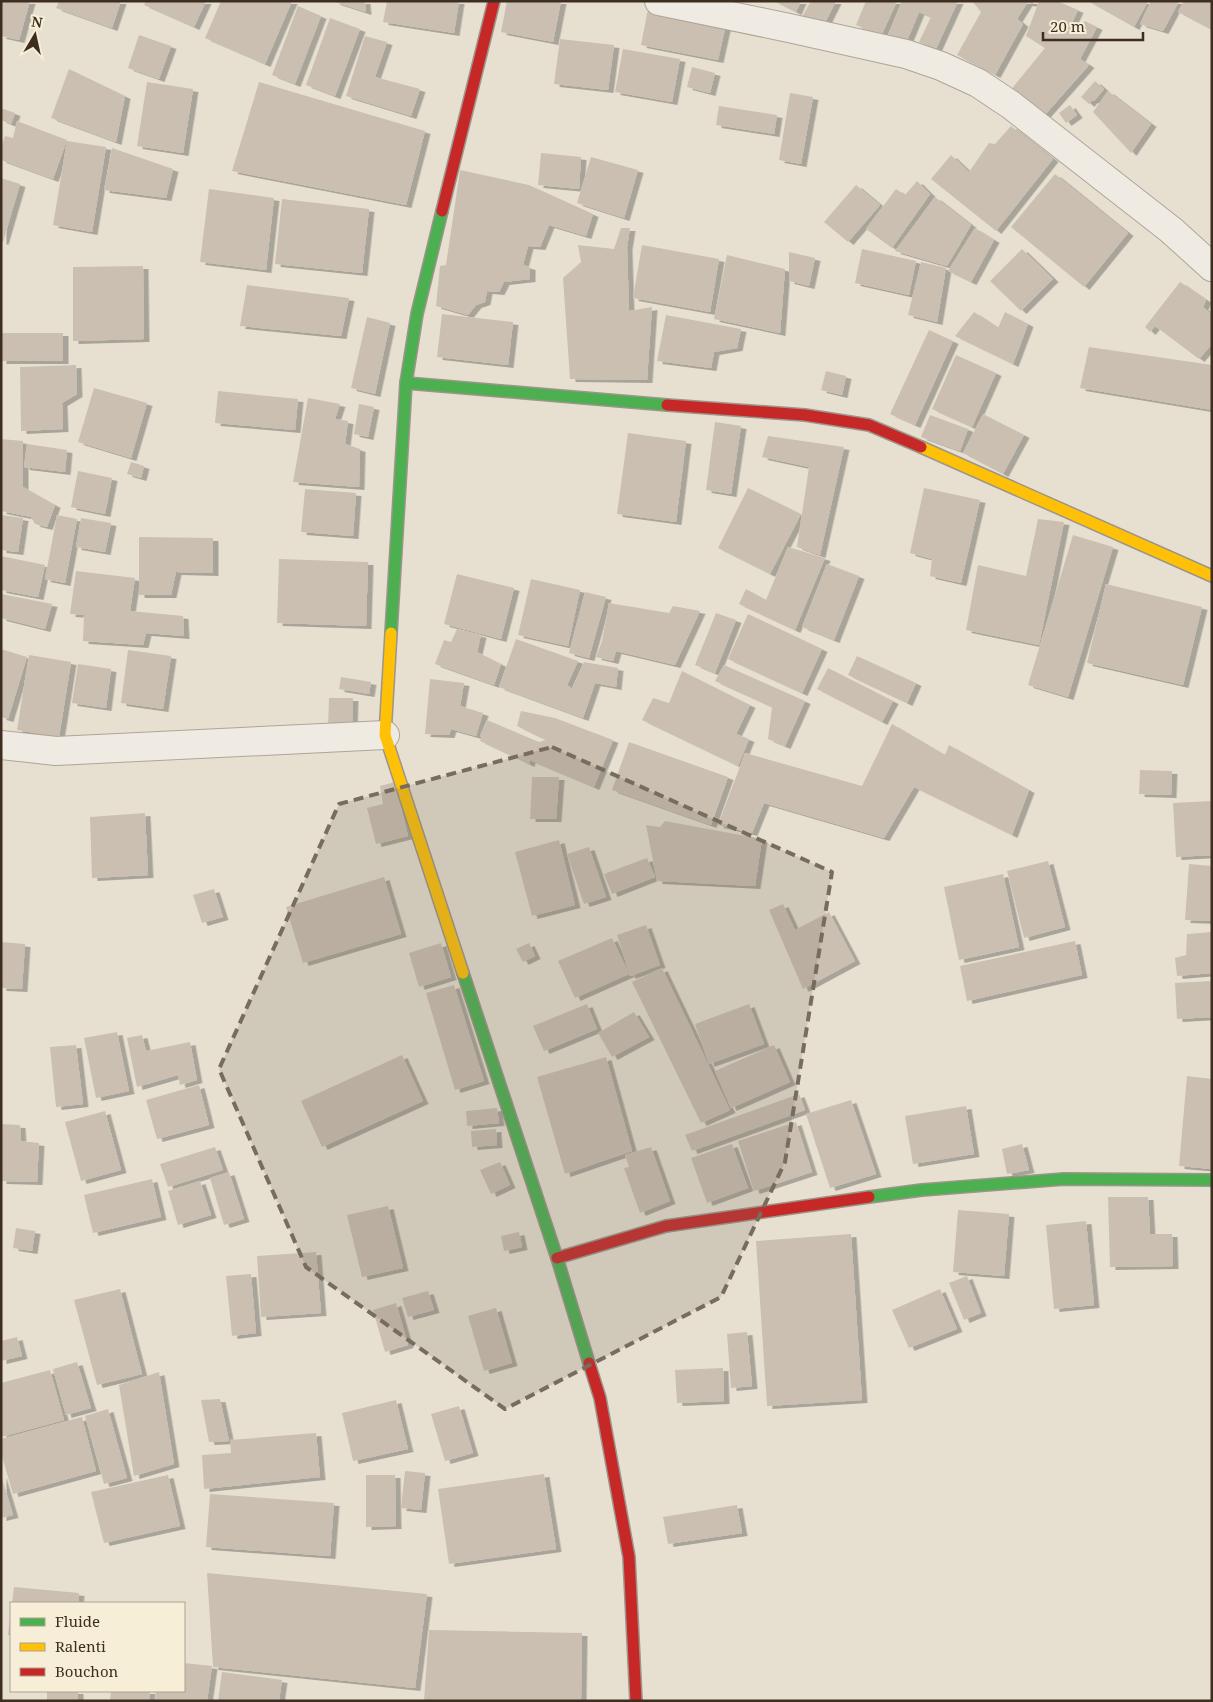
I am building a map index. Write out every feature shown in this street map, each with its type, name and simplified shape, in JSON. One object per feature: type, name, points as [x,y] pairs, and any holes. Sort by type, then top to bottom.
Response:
[{"type":"street","points":[[494,1],[417,314],[406,383],[385,735],[600,1398],[627,1548],[636,1701]]},
{"type":"street","points":[[659,1],[906,54],[941,66],[978,83],[1011,105],[1171,230],[1212,267]]},
{"type":"street","points":[[406,383],[805,415],[869,426],[970,468],[1212,576]]},
{"type":"street","points":[[1,745],[56,751],[385,735]]},
{"type":"street","points":[[556,1258],[666,1226],[922,1190],[1064,1179],[1212,1180]]},
{"type":"highlighted area","points":[[552,747],[832,872],[785,1162],[721,1297],[505,1409],[306,1267],[219,1069],[339,804]]},
{"type":"building","points":[[1,1],[30,1],[19,40],[1,36]]},
{"type":"building","points":[[59,1],[121,1],[112,28],[56,8]]},
{"type":"building","points":[[146,1],[206,1],[194,27],[144,5]]},
{"type":"building","points":[[221,1],[292,1],[265,64],[205,38]]},
{"type":"building","points":[[335,1],[365,1],[366,12],[335,2]]},
{"type":"building","points":[[387,1],[459,1],[454,33],[383,22]]},
{"type":"building","points":[[507,1],[561,1],[553,42],[501,32]]},
{"type":"building","points":[[774,1],[801,1],[796,12]]},
{"type":"building","points":[[811,1],[836,1],[822,29],[799,22]]},
{"type":"building","points":[[866,1],[897,1],[881,36],[856,25]]},
{"type":"building","points":[[902,1],[958,1],[936,49],[919,42],[931,17],[919,12],[907,41],[888,35]]},
{"type":"building","points":[[972,1],[1034,1],[1033,4],[1027,3],[1017,19],[1023,24],[995,75],[957,55],[981,12]]},
{"type":"building","points":[[1039,1],[1057,1],[1078,10],[1070,27],[1075,32],[1085,21],[1097,27],[1080,59],[1089,65],[1043,117],[1009,92],[1045,48],[1026,36]]},
{"type":"building","points":[[1088,1],[1148,1],[1134,27]]},
{"type":"building","points":[[1151,1],[1179,1],[1163,31],[1140,24]]},
{"type":"building","points":[[1184,1],[1212,1],[1212,30],[1178,12]]},
{"type":"building","points":[[298,6],[321,16],[295,84],[272,75]]},
{"type":"building","points":[[648,9],[726,24],[718,60],[641,45]]},
{"type":"building","points":[[330,18],[360,29],[335,96],[306,85]]},
{"type":"building","points":[[139,35],[171,46],[159,79],[128,68]]},
{"type":"building","points":[[365,36],[387,42],[375,77],[420,89],[411,116],[346,96]]},
{"type":"building","points":[[560,39],[614,45],[608,90],[554,84]]},
{"type":"building","points":[[623,49],[680,59],[672,102],[615,92]]},
{"type":"building","points":[[692,67],[715,73],[710,93],[687,87]]},
{"type":"building","points":[[69,69],[125,96],[116,142],[51,118]]},
{"type":"building","points":[[1095,81],[1104,89],[1089,104],[1081,97]]},
{"type":"building","points":[[147,82],[193,89],[183,153],[137,146]]},
{"type":"building","points":[[259,82],[425,131],[406,205],[232,171]]},
{"type":"building","points":[[1108,91],[1151,124],[1131,153],[1093,112]]},
{"type":"building","points":[[790,93],[813,97],[801,164],[779,160]]},
{"type":"building","points":[[1070,105],[1077,115],[1066,123],[1059,113]]},
{"type":"building","points":[[719,106],[777,115],[774,134],[716,125]]},
{"type":"building","points":[[1,108],[15,113],[11,124],[1,120]]},
{"type":"building","points":[[17,121],[67,140],[53,179],[1,160],[1,148],[5,136],[13,138]]},
{"type":"building","points":[[1011,126],[1053,159],[996,231],[931,179],[951,155],[969,172],[989,143],[995,144]]},
{"type":"building","points":[[67,141],[106,147],[92,232],[53,225]]},
{"type":"building","points":[[112,148],[173,169],[166,198],[104,190]]},
{"type":"building","points":[[541,153],[581,157],[579,189],[538,185]]},
{"type":"building","points":[[591,157],[638,170],[624,218],[577,203]]},
{"type":"building","points":[[460,170],[529,185],[593,214],[586,236],[549,225],[540,247],[528,246],[523,265],[530,267],[530,279],[504,282],[499,292],[487,291],[485,302],[476,305],[468,315],[436,306],[440,266],[446,265]]},
{"type":"building","points":[[1055,174],[1128,233],[1084,287],[1011,227]]},
{"type":"building","points":[[1,178],[20,184],[3,242],[1,241]]},
{"type":"building","points":[[917,181],[930,194],[892,248],[866,229],[896,189],[905,195]]},
{"type":"building","points":[[856,185],[880,205],[848,242],[824,222]]},
{"type":"building","points":[[209,189],[274,198],[266,270],[200,262]]},
{"type":"building","points":[[935,197],[971,225],[947,266],[895,251]]},
{"type":"building","points":[[282,199],[369,209],[362,273],[275,264]]},
{"type":"building","points":[[621,228],[630,228],[627,247],[629,311],[652,307],[647,380],[570,379],[563,278],[581,262],[578,245],[614,249]]},
{"type":"building","points":[[975,228],[994,240],[971,282],[948,271]]},
{"type":"building","points":[[642,245],[719,259],[710,312],[633,298]]},
{"type":"building","points":[[862,249],[916,261],[909,295],[855,283]]},
{"type":"building","points":[[1022,249],[1053,279],[1021,311],[990,281]]},
{"type":"building","points":[[789,252],[815,258],[809,286],[789,281]]},
{"type":"building","points":[[727,255],[785,269],[780,333],[714,319]]},
{"type":"building","points":[[921,262],[946,268],[937,322],[908,315]]},
{"type":"building","points":[[143,266],[144,339],[73,341],[73,267]]},
{"type":"building","points":[[1180,282],[1206,300],[1203,307],[1212,315],[1212,344],[1199,359],[1155,326],[1150,332],[1145,327]]},
{"type":"building","points":[[247,285],[349,298],[341,336],[240,326]]},
{"type":"building","points":[[974,312],[998,328],[1005,312],[1028,324],[1013,364],[955,336]]},
{"type":"building","points":[[442,314],[513,322],[508,365],[437,357]]},
{"type":"building","points":[[666,315],[741,329],[737,348],[714,352],[711,368],[657,361]]},
{"type":"building","points":[[367,317],[390,323],[375,394],[351,388]]},
{"type":"building","points":[[929,330],[953,341],[915,425],[890,414]]},
{"type":"building","points":[[1,333],[63,333],[63,361],[1,361]]},
{"type":"building","points":[[1089,347],[1212,365],[1212,410],[1080,388]]},
{"type":"building","points":[[956,355],[996,373],[972,427],[932,409]]},
{"type":"building","points":[[76,365],[77,394],[62,403],[63,429],[21,431],[20,367]]},
{"type":"building","points":[[826,371],[846,376],[842,395],[821,390]]},
{"type":"building","points":[[94,388],[147,403],[131,458],[78,442]]},
{"type":"building","points":[[218,391],[298,399],[295,430],[215,423]]},
{"type":"building","points":[[308,398],[340,404],[335,419],[348,421],[345,444],[360,449],[359,487],[293,482]]},
{"type":"building","points":[[359,404],[374,407],[368,437],[354,434]]},
{"type":"building","points":[[983,414],[1024,435],[1003,474],[963,453]]},
{"type":"building","points":[[930,415],[968,429],[960,451],[921,437]]},
{"type":"building","points":[[715,422],[741,426],[731,494],[706,490]]},
{"type":"building","points":[[628,433],[686,441],[676,522],[617,514]]},
{"type":"building","points":[[768,436],[844,447],[820,555],[797,547],[809,467],[762,457]]},
{"type":"building","points":[[1,439],[23,441],[23,487],[55,505],[47,527],[35,524],[31,517],[1,511]]},
{"type":"building","points":[[27,444],[67,450],[65,472],[24,467]]},
{"type":"building","points":[[131,462],[144,466],[141,478],[127,474]]},
{"type":"building","points":[[78,471],[112,478],[105,514],[71,507]]},
{"type":"building","points":[[748,488],[801,514],[770,574],[718,548]]},
{"type":"building","points":[[924,488],[980,500],[961,583],[930,576],[932,559],[910,553]]},
{"type":"building","points":[[305,489],[356,493],[353,536],[301,532]]},
{"type":"building","points":[[1,515],[23,518],[18,552],[1,550]]},
{"type":"building","points":[[57,515],[77,519],[65,583],[45,579]]},
{"type":"building","points":[[81,518],[111,523],[105,552],[76,547]]},
{"type":"building","points":[[1038,519],[1064,522],[1039,645],[966,630],[978,565],[1026,576]]},
{"type":"building","points":[[1073,535],[1113,547],[1068,697],[1028,685]]},
{"type":"building","points":[[139,537],[213,538],[213,573],[176,572],[171,595],[139,595]]},
{"type":"building","points":[[788,547],[825,558],[795,630],[739,604],[746,589],[766,600]]},
{"type":"building","points":[[1,556],[45,565],[38,597],[1,590]]},
{"type":"building","points":[[279,559],[368,562],[366,626],[277,623]]},
{"type":"building","points":[[827,564],[859,576],[834,640],[802,627]]},
{"type":"building","points":[[76,571],[135,578],[130,611],[183,616],[184,636],[146,633],[143,645],[83,641],[84,615],[70,614]]},
{"type":"building","points":[[457,574],[514,588],[501,639],[444,624]]},
{"type":"building","points":[[531,579],[580,590],[568,646],[518,635]]},
{"type":"building","points":[[1106,584],[1202,607],[1183,685],[1087,663]]},
{"type":"building","points":[[585,592],[606,597],[589,658],[569,653]]},
{"type":"building","points":[[1,594],[52,604],[45,629],[1,618]]},
{"type":"building","points":[[609,603],[669,613],[673,606],[700,611],[675,665],[616,651],[613,661],[596,657],[602,641]]},
{"type":"building","points":[[716,613],[736,620],[715,673],[695,665]]},
{"type":"building","points":[[748,614],[822,649],[802,693],[728,659]]},
{"type":"building","points":[[457,629],[481,635],[477,652],[501,664],[494,685],[435,664],[444,640],[451,642]]},
{"type":"building","points":[[516,639],[578,661],[567,685],[572,689],[584,662],[618,668],[616,687],[595,683],[583,718],[499,687]]},
{"type":"building","points":[[1,649],[27,657],[8,719],[1,717]]},
{"type":"building","points":[[128,650],[171,656],[163,709],[121,703]]},
{"type":"building","points":[[29,655],[71,662],[59,737],[17,730]]},
{"type":"building","points":[[857,656],[916,683],[907,703],[848,675]]},
{"type":"building","points":[[78,664],[111,669],[106,708],[72,703]]},
{"type":"building","points":[[724,665],[805,701],[785,746],[768,739],[772,707],[715,681]]},
{"type":"building","points":[[828,668],[893,701],[882,722],[817,689]]},
{"type":"building","points":[[682,671],[750,705],[736,734],[749,739],[738,766],[642,720],[653,698],[669,703]]},
{"type":"building","points":[[341,677],[371,682],[369,694],[339,689]]},
{"type":"building","points":[[430,679],[464,683],[460,706],[483,713],[476,736],[451,729],[449,735],[425,734]]},
{"type":"building","points":[[329,698],[353,698],[352,729],[328,728]]},
{"type":"building","points":[[521,711],[555,718],[613,740],[594,787],[530,760],[529,764],[480,741],[482,737],[480,736],[487,720],[539,742],[546,740],[517,726]]},
{"type":"building","points":[[892,724],[945,755],[949,745],[1029,790],[1012,835],[914,787],[884,838],[764,803],[752,833],[718,825],[745,753],[862,786]]},
{"type":"building","points":[[629,742],[728,777],[711,825],[612,790]]},
{"type":"building","points":[[1140,770],[1172,771],[1171,795],[1139,794]]},
{"type":"building","points":[[532,777],[559,777],[556,819],[530,819]]},
{"type":"building","points":[[395,782],[408,836],[376,844],[367,808],[383,804],[380,786]]},
{"type":"building","points":[[1212,801],[1212,855],[1176,857],[1173,803]]},
{"type":"building","points":[[145,813],[148,875],[92,878],[90,817]]},
{"type":"building","points":[[665,821],[762,839],[755,886],[657,881],[646,825],[660,827]]},
{"type":"building","points":[[559,840],[575,905],[532,916],[515,852]]},
{"type":"building","points":[[589,847],[606,897],[584,904],[567,854]]},
{"type":"building","points":[[647,858],[655,877],[612,894],[604,874]]},
{"type":"building","points":[[1048,861],[1065,927],[1024,938],[1007,871]]},
{"type":"building","points":[[1189,864],[1212,866],[1212,921],[1185,920]]},
{"type":"building","points":[[1003,874],[1019,947],[959,960],[944,887]]},
{"type":"building","points":[[384,877],[401,934],[303,963],[286,907]]},
{"type":"building","points":[[214,889],[223,917],[202,923],[193,895]]},
{"type":"building","points":[[783,904],[795,930],[829,912],[855,961],[803,989],[769,910]]},
{"type":"building","points":[[646,925],[660,965],[630,976],[617,935]]},
{"type":"building","points":[[1212,932],[1212,973],[1177,976],[1175,958],[1186,955],[1187,934]]},
{"type":"building","points":[[612,938],[629,974],[575,998],[558,961]]},
{"type":"building","points":[[1075,941],[1082,975],[967,1001],[960,966]]},
{"type":"building","points":[[1,942],[25,944],[22,989],[1,988]]},
{"type":"building","points":[[441,943],[451,977],[419,987],[409,953]]},
{"type":"building","points":[[529,943],[535,956],[523,962],[516,949]]},
{"type":"building","points":[[662,968],[730,1110],[701,1123],[632,982]]},
{"type":"building","points":[[1212,981],[1212,1017],[1177,1019],[1175,983]]},
{"type":"building","points":[[454,985],[484,1081],[455,1090],[426,993]]},
{"type":"building","points":[[587,1004],[597,1029],[544,1051],[533,1026]]},
{"type":"building","points":[[749,1004],[764,1044],[709,1064],[695,1024]]},
{"type":"building","points":[[634,1012],[649,1037],[612,1057],[598,1033]]},
{"type":"building","points":[[117,1032],[129,1091],[96,1098],[84,1038]]},
{"type":"building","points":[[142,1035],[146,1051],[190,1042],[197,1080],[180,1085],[178,1075],[137,1087],[127,1038]]},
{"type":"building","points":[[76,1045],[83,1104],[56,1107],[50,1047]]},
{"type":"building","points":[[774,1045],[790,1082],[731,1108],[715,1071]]},
{"type":"building","points":[[402,1055],[423,1101],[322,1147],[301,1101]]},
{"type":"building","points":[[606,1057],[632,1151],[565,1174],[537,1077]]},
{"type":"building","points":[[1187,1076],[1212,1079],[1212,1169],[1179,1166]]},
{"type":"building","points":[[199,1085],[209,1125],[157,1139],[146,1100]]},
{"type":"building","points":[[799,1094],[805,1110],[692,1151],[685,1135]]},
{"type":"building","points":[[851,1100],[876,1174],[830,1188],[806,1114]]},
{"type":"building","points":[[966,1106],[974,1154],[913,1164],[905,1116]]},
{"type":"building","points":[[497,1108],[499,1123],[467,1126],[466,1111]]},
{"type":"building","points":[[105,1111],[121,1170],[81,1181],[65,1122]]},
{"type":"building","points":[[796,1122],[812,1172],[754,1191],[738,1141]]},
{"type":"building","points":[[1,1124],[20,1125],[21,1141],[39,1143],[37,1182],[1,1181]]},
{"type":"building","points":[[496,1129],[497,1145],[472,1147],[471,1131]]},
{"type":"building","points":[[732,1144],[748,1188],[707,1203],[691,1158]]},
{"type":"building","points":[[1022,1144],[1029,1170],[1007,1174],[1002,1149]]},
{"type":"building","points":[[215,1147],[223,1170],[168,1187],[160,1164]]},
{"type":"building","points":[[651,1147],[670,1201],[640,1213],[624,1168],[629,1167],[625,1155]]},
{"type":"building","points":[[500,1162],[510,1185],[491,1194],[480,1170]]},
{"type":"building","points":[[229,1172],[244,1219],[224,1225],[210,1178]]},
{"type":"building","points":[[152,1179],[161,1217],[93,1233],[84,1195]]},
{"type":"building","points":[[200,1181],[211,1215],[178,1225],[168,1191]]},
{"type":"building","points":[[1108,1197],[1148,1197],[1150,1234],[1172,1234],[1173,1266],[1110,1267]]},
{"type":"building","points":[[388,1206],[403,1268],[362,1277],[347,1215]]},
{"type":"building","points":[[958,1210],[1009,1214],[1004,1276],[953,1272]]},
{"type":"building","points":[[1086,1221],[1094,1305],[1054,1309],[1046,1225]]},
{"type":"building","points":[[16,1228],[35,1231],[32,1251],[13,1248]]},
{"type":"building","points":[[519,1232],[522,1247],[504,1251],[501,1236]]},
{"type":"building","points":[[851,1234],[862,1400],[767,1406],[756,1241]]},
{"type":"building","points":[[316,1252],[321,1313],[261,1317],[257,1256]]},
{"type":"building","points":[[251,1274],[256,1333],[232,1336],[226,1276]]},
{"type":"building","points":[[967,1276],[981,1313],[964,1320],[949,1283]]},
{"type":"building","points":[[120,1289],[142,1374],[97,1385],[74,1300]]},
{"type":"building","points":[[940,1289],[957,1329],[909,1348],[892,1310]]},
{"type":"building","points":[[428,1291],[434,1310],[408,1317],[402,1298]]},
{"type":"building","points":[[396,1303],[408,1345],[385,1352],[373,1310]]},
{"type":"building","points":[[496,1308],[512,1363],[484,1371],[468,1316]]},
{"type":"building","points":[[747,1332],[752,1386],[731,1388],[727,1334]]},
{"type":"building","points":[[17,1337],[22,1356],[1,1361],[1,1341]]},
{"type":"building","points":[[77,1362],[91,1408],[66,1415],[53,1369]]},
{"type":"building","points":[[723,1368],[724,1401],[677,1403],[675,1370]]},
{"type":"building","points":[[50,1370],[64,1420],[1,1437],[1,1383]]},
{"type":"building","points":[[159,1372],[174,1464],[134,1476],[119,1385]]},
{"type":"building","points":[[220,1399],[229,1441],[209,1442],[201,1400]]},
{"type":"building","points":[[396,1400],[408,1449],[353,1461],[342,1413]]},
{"type":"building","points":[[459,1406],[473,1453],[445,1461],[431,1414]]},
{"type":"building","points":[[108,1409],[127,1478],[104,1484],[85,1416]]},
{"type":"building","points":[[82,1417],[96,1471],[13,1494],[1,1453],[1,1439]]},
{"type":"building","points":[[316,1433],[320,1477],[204,1489],[202,1455],[231,1453],[230,1440]]},
{"type":"building","points":[[405,1471],[425,1473],[421,1510],[401,1508]]},
{"type":"building","points":[[544,1474],[556,1549],[449,1564],[438,1489]]},
{"type":"building","points":[[1,1475],[13,1515],[1,1518]]},
{"type":"building","points":[[168,1475],[180,1526],[104,1543],[91,1492]]},
{"type":"building","points":[[366,1475],[395,1475],[396,1526],[366,1527]]},
{"type":"building","points":[[210,1494],[334,1503],[330,1556],[206,1547]]},
{"type":"building","points":[[737,1505],[742,1533],[668,1544],[663,1517]]},
{"type":"building","points":[[207,1573],[427,1594],[415,1688],[213,1667]]},
{"type":"building","points":[[14,1587],[79,1593],[78,1602],[12,1602]]},
{"type":"building","points":[[10,1617],[10,1636],[8,1635]]},
{"type":"building","points":[[429,1630],[582,1633],[581,1701],[424,1701]]},
{"type":"building","points":[[185,1663],[212,1666],[207,1701],[155,1701],[156,1692],[185,1692]]},
{"type":"building","points":[[222,1672],[282,1680],[279,1701],[218,1701]]},
{"type":"building","points":[[47,1692],[78,1692],[78,1701],[47,1701]]},
{"type":"building","points":[[111,1692],[150,1692],[149,1701],[110,1701]]},
{"type":"traffic: fast","points":[[391,633],[406,383],[417,314],[442,211]]},
{"type":"traffic: fast","points":[[406,383],[667,405]]},
{"type":"traffic: fast","points":[[463,973],[557,1258],[589,1363]]},
{"type":"traffic: fast","points":[[869,1197],[922,1190],[1064,1179],[1212,1180]]},
{"type":"traffic: slow","points":[[921,447],[1212,576]]},
{"type":"traffic: slow","points":[[391,633],[385,735],[463,973]]},
{"type":"traffic: jam","points":[[442,211],[494,1]]},
{"type":"traffic: jam","points":[[667,405],[805,415],[869,425],[921,447]]},
{"type":"traffic: jam","points":[[557,1258],[666,1226],[869,1197]]},
{"type":"traffic: jam","points":[[589,1363],[600,1398],[629,1557],[636,1701]]}]
